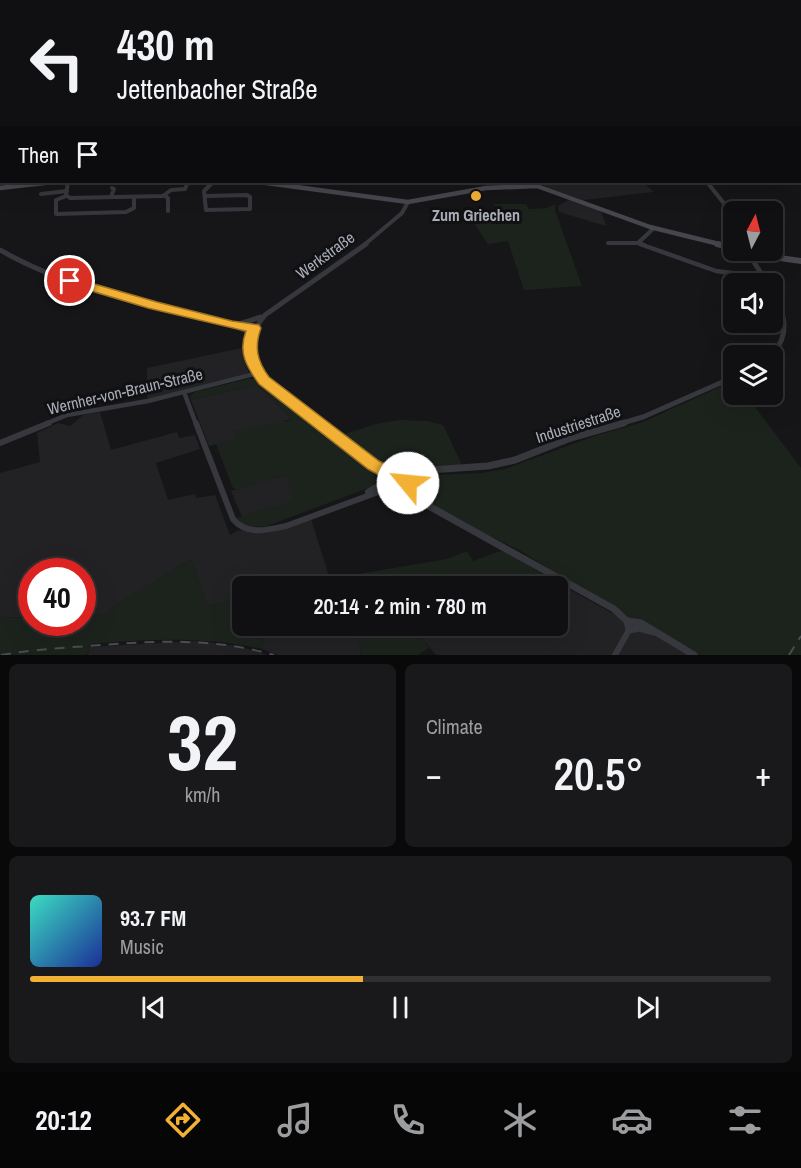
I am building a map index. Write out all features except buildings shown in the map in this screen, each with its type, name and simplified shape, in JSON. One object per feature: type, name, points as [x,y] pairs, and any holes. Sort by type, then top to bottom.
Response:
[{"type":"main road","points":[[0,188],[24,183],[47,183]]},
{"type":"main road","points":[[279,183],[408,202],[486,188],[538,183],[654,228],[723,245]]},
{"type":"main road","points":[[783,258],[801,261]]},
{"type":"street","points":[[68,183],[66,194],[56,200],[56,214],[113,214],[133,209],[134,197]]},
{"type":"street","points":[[41,194],[134,197],[164,195],[171,190],[185,189],[188,183]]},
{"type":"street","points":[[206,196],[247,195],[250,209],[208,211],[205,191],[212,183]]},
{"type":"street","points":[[708,183],[723,202]]},
{"type":"street","points":[[111,196],[114,189],[112,188]]},
{"type":"street","points":[[164,195],[168,198],[168,211]]},
{"type":"street","name":"Werkstraße","points":[[251,336],[254,328],[265,315],[367,242],[402,214],[408,202]]},
{"type":"street","points":[[638,243],[654,228]]},
{"type":"street","points":[[608,243],[638,243],[716,270],[737,273]]},
{"type":"street","points":[[0,250],[20,262],[96,290],[254,328]]},
{"type":"street","points":[[753,261],[762,273]]},
{"type":"street","points":[[757,261],[758,267]]},
{"type":"street","points":[[781,345],[786,327],[783,313]]},
{"type":"street","points":[[234,325],[248,323],[265,315]]},
{"type":"street","points":[[234,325],[247,331],[251,336],[250,358],[258,373],[294,405],[374,465],[388,480],[405,483],[423,502],[518,552],[614,609],[628,625],[654,632],[694,655]]},
{"type":"street","name":"Wernher-von-Braun-Straße","points":[[0,443],[61,416],[184,392],[258,373]]},
{"type":"street","name":"Industriestraße","points":[[405,483],[423,471],[488,466],[515,460],[568,439],[643,417],[723,382]]},
{"type":"street","points":[[184,392],[220,489],[238,526],[251,531],[288,524],[363,495],[388,480],[405,483]]},
{"type":"street","points":[[616,654],[628,625]]},
{"type":"shaded area","points":[[542,183],[643,183],[654,192],[583,200],[544,186]]},
{"type":"shaded area","points":[[570,199],[601,211],[606,226],[559,212],[558,206]]},
{"type":"shaded area","points":[[494,204],[526,204],[529,209],[546,208],[556,204],[555,210],[582,286],[524,290],[508,241],[488,244],[468,214],[497,211]]},
{"type":"shaded area","points":[[242,348],[249,373],[147,399],[147,368]]},
{"type":"shaded area","points":[[256,379],[375,475],[376,481],[371,487],[267,526],[243,524],[237,518],[295,500],[285,475],[238,490],[233,488],[216,444],[237,439],[234,432],[292,419],[257,385],[191,400],[190,396],[195,392]]},
{"type":"shaded area","points":[[257,385],[292,419],[234,432],[237,439],[209,446],[191,400]]},
{"type":"shaded area","points":[[723,386],[723,405],[754,405],[801,468],[801,655],[697,655],[568,580],[568,576],[560,576],[519,550],[449,516],[416,491],[417,482],[434,475],[481,473],[505,469],[592,437],[643,422]]},
{"type":"shaded area","points":[[100,412],[111,450],[177,432],[179,438],[195,435],[200,449],[156,463],[168,500],[195,494],[196,498],[215,495],[230,535],[239,530],[250,532],[311,519],[329,576],[232,576],[232,600],[207,606],[191,559],[109,609],[109,614],[96,614],[96,558],[18,558],[18,617],[0,618],[0,473],[40,462],[37,433],[58,423],[70,426],[83,415]]},
{"type":"shaded area","points":[[400,420],[427,421],[443,425],[462,465],[418,467],[406,473],[389,470],[338,436],[376,424]]},
{"type":"shaded area","points":[[286,475],[296,500],[242,517],[231,491]]},
{"type":"shaded area","points":[[467,551],[473,561],[501,551],[546,576],[347,576],[447,559]]},
{"type":"shaded area","points":[[191,559],[207,606],[232,600],[232,636],[264,636],[262,649],[198,640],[155,640],[90,644],[87,655],[0,655],[0,618],[18,617],[18,636],[96,636],[96,614],[108,614],[109,609]]},
{"type":"shaded area","points":[[568,589],[612,613],[615,606],[689,655],[436,655],[420,636],[568,636]]},
{"type":"shaded area","points":[[264,636],[359,636],[361,655],[278,655],[262,649]]},
{"type":"shaded area","points":[[359,636],[420,636],[429,648],[418,655],[361,655]]},
{"type":"shaded area","points":[[196,641],[238,646],[268,655],[88,655],[89,647]]},
{"type":"railway","points":[[789,655],[801,636]]},
{"type":"railway","points":[[1,655],[44,649],[159,642],[228,645],[274,655]]},
{"type":"place","name":"Zum Griechen","points":[[476,196]]},
{"type":"route","points":[[70,281],[152,305],[232,325],[254,328],[249,345],[250,358],[264,380],[374,465],[392,474],[404,476],[408,483]]}]
